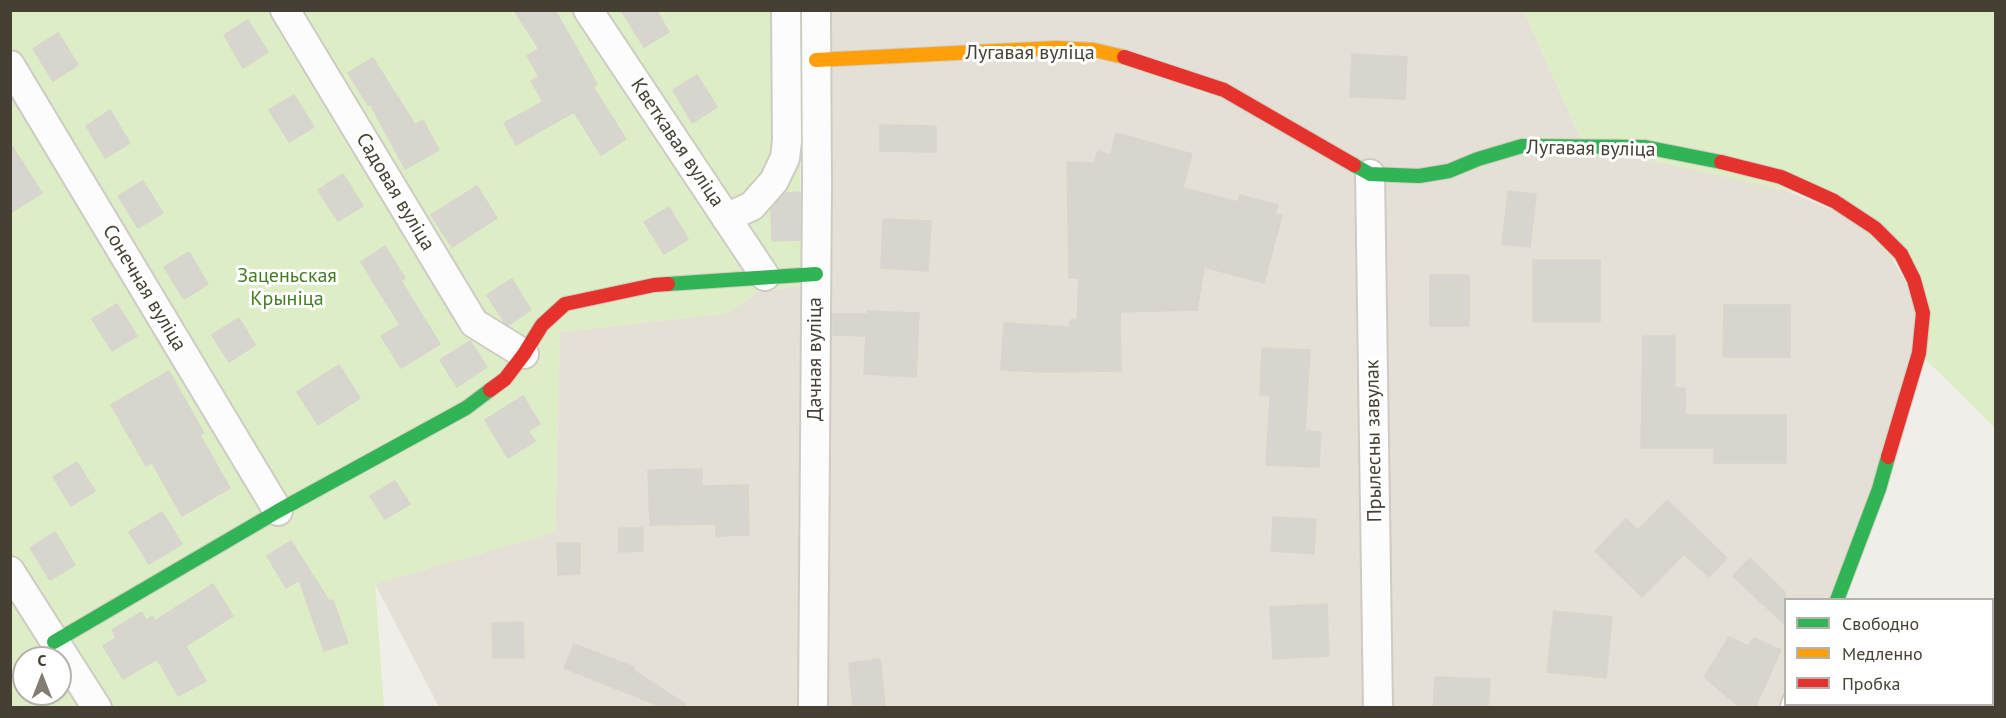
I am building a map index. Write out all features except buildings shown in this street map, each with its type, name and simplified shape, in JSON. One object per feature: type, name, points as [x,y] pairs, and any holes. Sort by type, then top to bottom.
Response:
[{"type":"street","name":"Садовая вуліца","points":[[285,10],[474,322],[524,354]]},
{"type":"street","name":"Кветкавая вуліца","points":[[588,10],[765,276]]},
{"type":"street","points":[[726,218],[752,206],[774,181],[785,158],[787,141],[786,10]]},
{"type":"street","name":"Дачная вуліца","points":[[813,708],[816,10]]},
{"type":"street","name":"Лугавая вуліца","points":[[816,60],[1056,48],[1104,52],[1136,59],[1224,90],[1370,174],[1419,176],[1449,171],[1478,159],[1522,146],[1645,147],[1711,159],[1780,177],[1834,201],[1875,228],[1900,254],[1914,280],[1923,313],[1919,353],[1879,489],[1838,598]]},
{"type":"street","name":"Сонечная вуліца","points":[[10,65],[278,511]]},
{"type":"street","name":"Прылесны завулак","points":[[1370,174],[1378,708]]},
{"type":"street","points":[[54,642],[278,511],[466,408],[505,379],[542,325],[565,304],[654,285],[816,274]]},
{"type":"street","points":[[10,571],[97,708]]},
{"type":"shaded area","points":[[807,11],[1524,11],[1584,146],[1711,159],[1875,228],[1923,313],[1839,598],[1784,598],[1784,706],[1803,707],[439,707],[375,584],[555,532],[560,332],[729,313],[757,292],[806,285]]},
{"type":"green space","name":"Заценьская Крыніца","points":[[10,11],[799,11],[800,182],[806,285],[757,292],[729,313],[560,332],[555,532],[375,584],[384,707],[11,707]]},
{"type":"green space","points":[[1524,11],[1995,11],[1995,428],[1919,353],[1914,280],[1834,201],[1584,146]]},
{"type":"traffic: fast","points":[[1354,165],[1370,174],[1419,176],[1449,171],[1478,159],[1522,146],[1645,147],[1721,162]]},
{"type":"traffic: fast","points":[[668,284],[816,274]]},
{"type":"traffic: fast","points":[[54,642],[278,511],[466,408],[490,390]]},
{"type":"traffic: fast","points":[[1838,598],[1879,489],[1888,457]]},
{"type":"traffic: slow","points":[[816,60],[1056,48],[1094,50],[1124,57]]},
{"type":"traffic: jam","points":[[1124,57],[1224,90],[1354,165]]},
{"type":"traffic: jam","points":[[1721,162],[1781,177],[1834,201],[1875,228],[1901,254],[1914,280],[1923,313],[1919,353],[1888,457]]},
{"type":"traffic: jam","points":[[490,390],[505,379],[542,325],[565,304],[668,284]]}]
